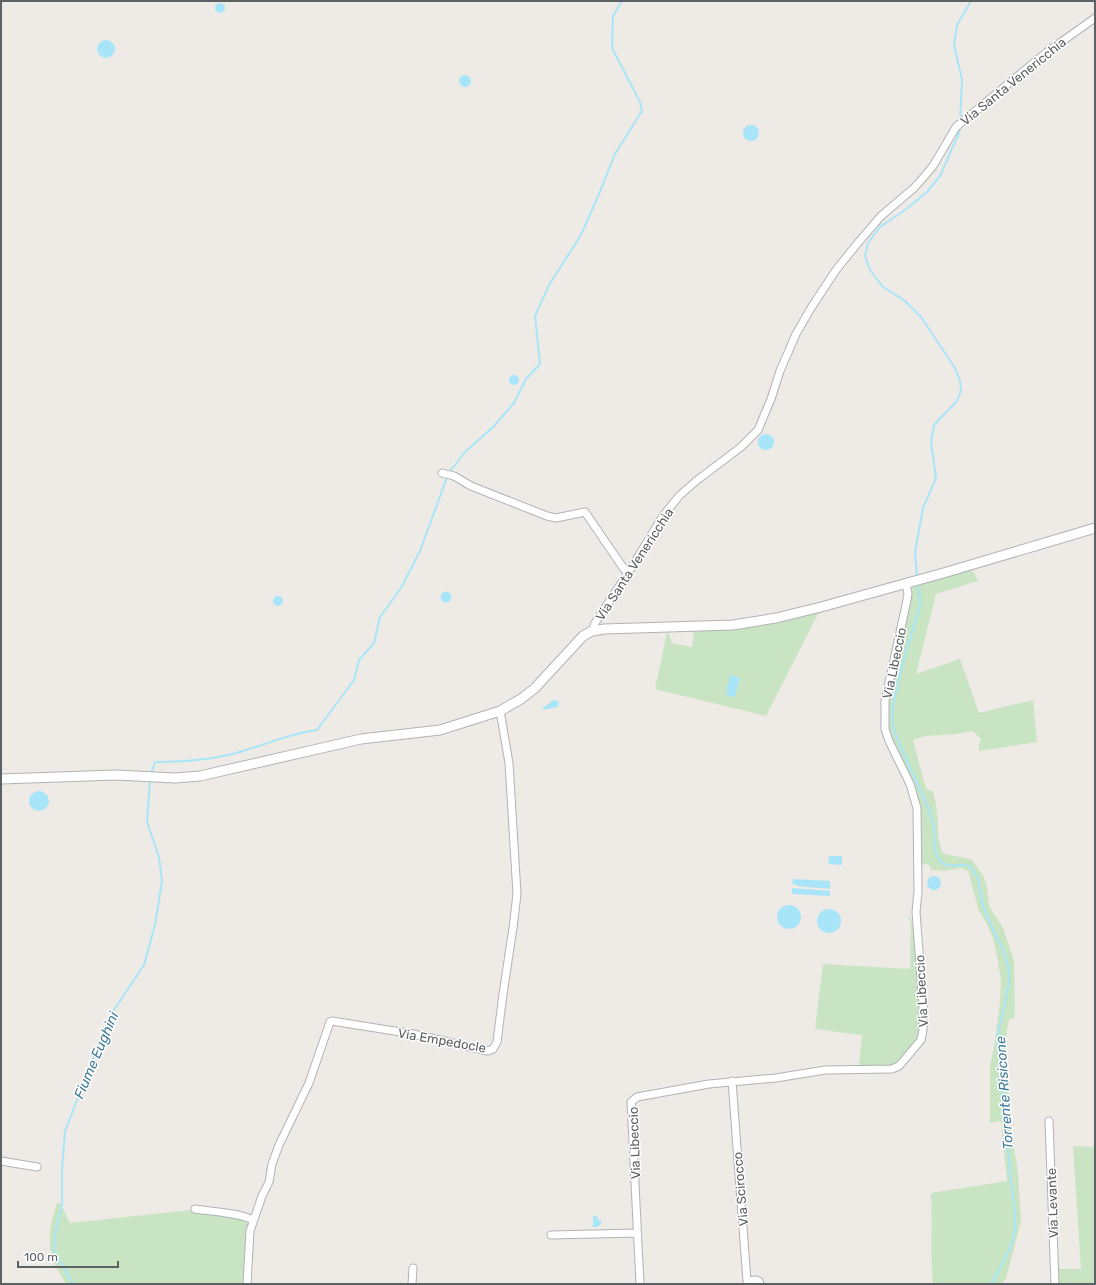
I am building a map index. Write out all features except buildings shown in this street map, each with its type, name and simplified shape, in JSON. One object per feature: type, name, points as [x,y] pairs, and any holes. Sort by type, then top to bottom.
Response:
[{"type":"street","name":"Via Santa Venericchia","points":[[592,631],[595,623],[663,516],[679,496],[696,481],[741,447],[758,430],[771,399],[780,371],[796,334],[836,270],[857,244],[881,216],[914,188],[923,178],[933,166],[956,127],[960,123],[1047,52],[1095,18]]},
{"type":"street","points":[[442,473],[454,476],[471,486],[547,516],[556,518],[585,512],[628,573]]},
{"type":"street","points":[[1,779],[116,775],[175,778],[200,776],[361,739],[440,730],[500,712],[522,699],[535,688],[583,636],[592,631],[604,629],[740,624],[793,615],[947,572],[1095,528]]},
{"type":"street","name":"Via Libeccio","points":[[640,1284],[631,1102],[637,1097],[732,1081],[776,1078],[826,1070],[892,1069],[899,1066],[921,1040],[923,1030],[923,1005],[916,912],[918,892],[917,808],[910,784],[889,741],[885,729],[884,718],[885,701],[908,594],[906,583]]},
{"type":"street","name":"Via Empedocle","points":[[247,1284],[250,1232],[253,1220],[269,1182],[272,1164],[279,1145],[309,1083],[330,1022],[332,1021],[413,1034],[488,1051],[495,1046],[497,1042],[502,994],[513,928],[516,894],[509,763],[500,712]]},
{"type":"street","name":"Via Scirocco","points":[[732,1081],[747,1281],[756,1280],[759,1281],[760,1284]]},
{"type":"street","name":"Via Levante","points":[[1049,1122],[1055,1284]]},
{"type":"street","points":[[1,1160],[37,1167]]},
{"type":"street","points":[[195,1210],[225,1213],[253,1220]]},
{"type":"street","points":[[551,1235],[637,1233]]},
{"type":"street","points":[[412,1284],[413,1268]]},
{"type":"green space","points":[[969,570],[974,572],[978,581],[936,594],[916,674],[960,659],[979,713],[1033,700],[1037,742],[979,751],[981,739],[973,731],[957,734],[925,736],[913,740],[925,786],[928,790],[933,791],[934,794],[941,850],[944,854],[972,860],[984,877],[987,887],[989,906],[1003,928],[1014,961],[1015,1011],[1014,1018],[1009,1019],[1005,1044],[1010,1112],[1008,1112],[1018,1172],[1021,1221],[1006,1279],[1001,1284],[933,1284],[931,1193],[1007,1181],[1001,1121],[990,1123],[990,1065],[994,1048],[1001,982],[993,938],[979,911],[968,871],[961,868],[945,871],[932,870],[928,864],[920,865],[920,818],[888,728],[888,700],[911,596],[911,585]]},
{"type":"green space","points":[[819,612],[766,716],[655,689],[668,632],[672,643],[692,647],[694,632],[735,629],[785,621]]},
{"type":"green space","points":[[905,915],[911,919],[914,932],[921,1022],[919,1040],[897,1063],[891,1067],[859,1066],[862,1035],[815,1029],[823,964],[910,969],[911,928],[910,920]]},
{"type":"green space","points":[[1073,1146],[1095,1147],[1095,1284],[1058,1284],[1057,1269],[1081,1269]]},
{"type":"green space","points":[[57,1203],[60,1203],[70,1223],[191,1210],[193,1212],[230,1216],[244,1221],[249,1225],[245,1284],[66,1284],[56,1267],[50,1243],[52,1219]]},
{"type":"water","points":[[220,3],[225,8],[220,13],[215,8]]},
{"type":"water","points":[[106,40],[112,43],[115,49],[112,55],[106,58],[100,55],[97,49],[100,43]]},
{"type":"water","points":[[465,75],[469,77],[471,81],[469,85],[465,87],[461,85],[459,81],[461,77]]},
{"type":"water","points":[[751,125],[757,127],[759,133],[757,139],[751,141],[745,139],[743,133],[745,127]]},
{"type":"water","points":[[514,375],[519,380],[514,385],[509,380]]},
{"type":"water","points":[[766,434],[772,436],[774,442],[772,448],[766,450],[760,448],[758,442],[760,436]]},
{"type":"water","points":[[446,591],[450,593],[452,597],[450,601],[446,603],[442,601],[440,597],[442,593]]},
{"type":"water","points":[[278,596],[283,601],[278,606],[273,601]]},
{"type":"water","points":[[730,675],[740,678],[735,697],[726,695]]},
{"type":"water","points":[[553,700],[559,702],[558,707],[541,710]]},
{"type":"water","points":[[39,791],[46,794],[49,801],[46,808],[39,811],[32,808],[29,801],[32,794]]},
{"type":"water","points":[[829,856],[842,856],[842,865],[828,864]]},
{"type":"water","points":[[934,876],[939,878],[941,883],[939,888],[934,890],[929,888],[927,883],[929,878]]},
{"type":"water","points":[[793,879],[830,881],[830,889],[797,886],[792,884]]},
{"type":"water","points":[[792,888],[830,891],[830,896],[792,894]]},
{"type":"water","points":[[789,905],[798,908],[801,917],[798,926],[789,929],[780,926],[777,917],[780,908]]},
{"type":"water","points":[[829,909],[838,912],[841,921],[838,930],[829,933],[820,930],[817,921],[820,912]]},
{"type":"water","points":[[596,1215],[601,1221],[601,1224],[597,1227],[593,1227],[593,1216]]},
{"type":"waterway","points":[[449,473],[464,453],[493,427],[514,403],[526,379],[540,364],[535,316],[549,285],[581,235],[615,154],[642,111],[640,102],[612,48],[613,16],[622,1]]},
{"type":"waterway","name":"Torrente Risicone","points":[[960,121],[962,80],[954,45],[957,25],[971,1]]},
{"type":"waterway","name":"Torrente Risicone","points":[[917,576],[915,552],[923,508],[936,478],[931,442],[934,425],[957,401],[961,391],[960,381],[955,368],[921,317],[905,301],[883,287],[870,270],[865,256],[868,243],[880,227],[905,210],[927,192],[940,176],[959,133],[960,127]]},
{"type":"waterway","points":[[151,774],[155,762],[188,761],[221,757],[289,736],[317,730],[354,680],[359,660],[374,643],[380,617],[401,588],[420,551],[447,477]]},
{"type":"waterway","name":"Torrente Risicone","points":[[917,584],[921,603],[901,668],[893,707],[892,723],[896,736],[929,810],[934,825],[935,850],[937,857],[947,865],[969,866],[976,875],[983,905],[1006,958],[1008,968],[1008,988],[998,1036],[998,1045],[1015,1229],[1009,1250],[991,1284]]},
{"type":"waterway","name":"Fiume Eughini","points":[[73,1284],[54,1251],[55,1235],[62,1204],[62,1170],[65,1131],[112,1013],[144,965],[155,925],[162,881],[159,857],[147,822],[150,780]]}]
